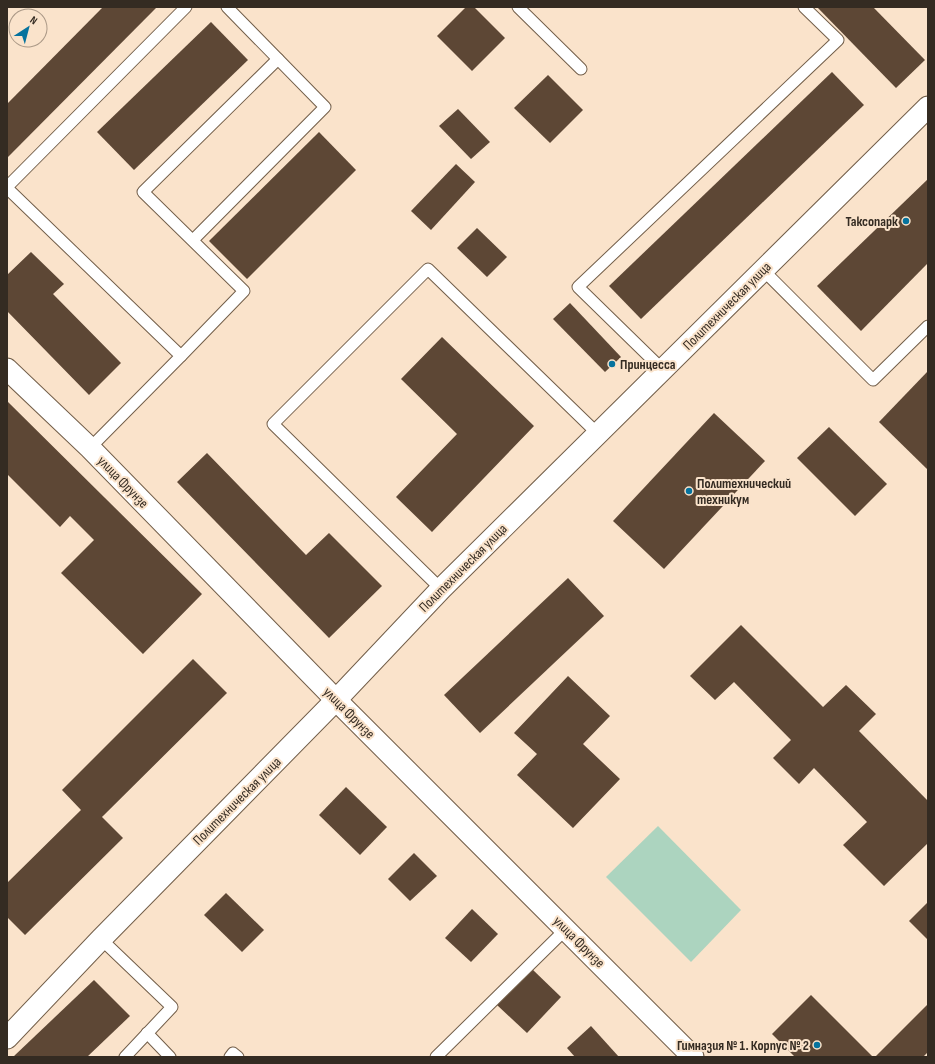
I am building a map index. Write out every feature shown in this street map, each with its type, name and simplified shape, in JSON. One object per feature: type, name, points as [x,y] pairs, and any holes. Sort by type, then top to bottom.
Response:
[{"type":"street","name":"Политехническая улица","points":[[7,1038],[101,939],[336,700],[441,589],[928,107]]},
{"type":"street","name":"улица Фрунзе","points":[[7,369],[90,448],[336,700],[693,1057]]},
{"type":"lane","points":[[181,356],[7,187],[186,7]]},
{"type":"lane","points":[[192,240],[325,108],[227,7]]},
{"type":"lane","points":[[518,7],[581,69]]},
{"type":"lane","points":[[663,370],[578,287],[838,40],[804,7]]},
{"type":"lane","points":[[90,448],[244,291],[143,192],[278,60]]},
{"type":"lane","points":[[441,589],[273,424],[428,269],[598,434]]},
{"type":"lane","points":[[763,270],[873,380],[928,326]]},
{"type":"lane","points":[[436,1057],[566,929]]},
{"type":"lane","points":[[101,939],[172,1008],[125,1057]]},
{"type":"lane","points":[[147,1033],[170,1057]]},
{"type":"lane","points":[[230,1057],[233,1053],[238,1057]]},
{"type":"green space","points":[[658,826],[741,910],[691,962],[606,877]]},
{"type":"building","points":[[103,7],[157,7],[7,158],[7,104]]},
{"type":"building","points":[[466,7],[474,7],[505,38],[472,71],[437,36]]},
{"type":"building","points":[[817,7],[873,7],[925,60],[896,88]]},
{"type":"building","points":[[211,22],[248,60],[134,170],[97,132]]},
{"type":"building","points":[[832,72],[864,105],[641,319],[609,286]]},
{"type":"building","points":[[548,75],[583,110],[550,143],[514,108]]},
{"type":"building","points":[[458,109],[490,142],[471,159],[439,126]]},
{"type":"building","points":[[319,132],[356,170],[247,279],[209,241]]},
{"type":"building","points":[[456,164],[475,182],[431,230],[411,211]]},
{"type":"building","name":"Таксопарк","points":[[928,179],[928,263],[861,331],[817,286]]},
{"type":"building","points":[[477,228],[507,257],[487,277],[457,248]]},
{"type":"building","points":[[31,252],[64,284],[53,294],[121,363],[89,395],[7,311],[7,275]]},
{"type":"building","points":[[570,303],[621,357],[605,372],[553,319]]},
{"type":"building","points":[[442,337],[534,426],[432,532],[396,497],[457,434],[401,379]]},
{"type":"building","points":[[928,371],[928,470],[879,422]]},
{"type":"building","points":[[7,401],[202,594],[143,654],[61,573],[94,540],[70,516],[60,527],[7,474]]},
{"type":"building","name":"Политехнический техникум","points":[[714,413],[765,461],[664,569],[613,521]]},
{"type":"building","points":[[829,427],[887,484],[855,516],[797,458]]},
{"type":"building","points":[[207,453],[306,555],[329,533],[382,586],[329,638],[177,482]]},
{"type":"building","points":[[568,578],[604,616],[480,733],[444,695]]},
{"type":"building","points":[[741,625],[823,707],[846,685],[876,714],[859,731],[928,801],[928,843],[884,886],[843,845],[867,822],[814,768],[799,784],[773,758],[791,740],[734,682],[715,700],[690,676]]},
{"type":"building","points":[[193,659],[227,693],[102,817],[123,838],[25,935],[7,917],[7,883],[81,810],[62,790]]},
{"type":"building","points":[[568,676],[610,716],[583,744],[620,779],[573,828],[517,775],[537,754],[514,733]]},
{"type":"building","points":[[346,787],[387,827],[360,855],[319,815]]},
{"type":"building","points":[[414,853],[437,876],[410,901],[388,879]]},
{"type":"building","points":[[226,893],[264,930],[242,952],[204,915]]},
{"type":"building","points":[[928,902],[928,940],[909,921]]},
{"type":"building","points":[[472,909],[498,934],[471,962],[445,938]]},
{"type":"building","points":[[532,969],[561,997],[527,1033],[497,1005]]},
{"type":"building","points":[[94,980],[130,1016],[87,1057],[13,1057]]},
{"type":"building","points":[[811,995],[873,1057],[795,1057],[772,1034]]},
{"type":"building","points":[[928,1004],[928,1052],[923,1057],[875,1057]]},
{"type":"building","points":[[591,1026],[619,1057],[575,1057],[567,1048]]},
{"type":"place","name":"Таксопарк","points":[[906,221]]},
{"type":"place","name":"Принцесса","points":[[612,364]]},
{"type":"place","name":"Политехнический техникум","points":[[689,491]]},
{"type":"place","name":"Гимназия № 1. Корпус № 2","points":[[817,1045]]}]
